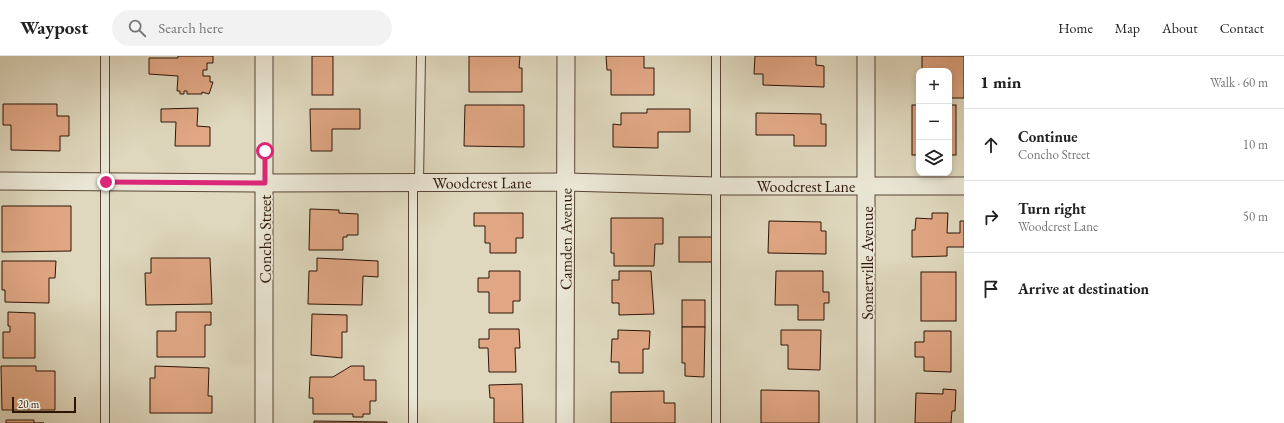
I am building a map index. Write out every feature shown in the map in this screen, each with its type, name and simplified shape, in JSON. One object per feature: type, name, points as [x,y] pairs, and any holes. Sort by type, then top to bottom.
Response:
[{"type":"street","name":"Concho Street","points":[[264,56],[264,423]]},
{"type":"street","name":"Camden Avenue","points":[[565,423],[566,56]]},
{"type":"street","name":"Somerville Avenue","points":[[866,56],[866,423]]},
{"type":"street","name":"Woodcrest Lane","points":[[0,181],[265,183],[565,182],[716,186],[964,186]]},
{"type":"lane","points":[[105,56],[105,423]]},
{"type":"lane","points":[[413,423],[416,182],[420,56]]},
{"type":"lane","points":[[716,56],[716,423]]},
{"type":"building","points":[[178,56],[213,56],[213,63],[207,63],[207,70],[203,70],[203,76],[210,76],[210,82],[213,82],[209,94],[202,92],[202,94],[187,94],[187,91],[184,91],[184,94],[180,94],[180,91],[177,91],[178,76],[149,74],[149,58],[178,58]]},
{"type":"building","points":[[312,56],[333,56],[333,95],[312,95]]},
{"type":"building","points":[[469,56],[520,56],[519,68],[522,68],[522,92],[469,92]]},
{"type":"building","points":[[606,56],[644,56],[644,68],[654,68],[654,95],[611,95],[611,70],[607,70]]},
{"type":"building","points":[[755,56],[816,56],[816,65],[824,66],[824,87],[763,85],[763,74],[754,74]]},
{"type":"building","points":[[922,56],[964,56],[964,98],[952,98],[952,68],[922,68]]},
{"type":"building","points":[[3,104],[57,104],[57,116],[69,116],[69,136],[60,136],[60,151],[11,150],[11,125],[3,125]]},
{"type":"building","points":[[465,105],[524,105],[524,147],[464,146]]},
{"type":"building","points":[[912,105],[916,105],[916,155],[912,155]]},
{"type":"building","points":[[952,105],[956,105],[956,155],[952,155]]},
{"type":"building","points":[[198,108],[197,126],[210,127],[210,146],[175,146],[176,122],[161,122],[161,109]]},
{"type":"building","points":[[310,109],[360,109],[360,129],[332,129],[332,151],[311,151]]},
{"type":"building","points":[[647,109],[690,109],[690,132],[658,132],[658,148],[613,147],[613,124],[621,125],[621,113],[647,113]]},
{"type":"building","points":[[756,113],[821,114],[821,124],[826,124],[826,146],[794,146],[794,135],[756,135]]},
{"type":"building","points":[[2,206],[71,206],[71,251],[2,252]]},
{"type":"building","points":[[310,209],[339,210],[339,213],[358,214],[358,235],[347,235],[347,237],[343,237],[343,250],[309,250]]},
{"type":"building","points":[[474,213],[523,213],[523,238],[516,238],[516,253],[490,253],[490,243],[485,243],[485,226],[474,226]]},
{"type":"building","points":[[932,213],[948,213],[947,233],[960,233],[960,221],[964,221],[964,247],[947,247],[947,256],[912,257],[912,230],[915,230],[916,218],[932,219]]},
{"type":"building","points":[[611,218],[663,218],[663,244],[655,244],[654,266],[614,266],[614,253],[611,253]]},
{"type":"building","points":[[769,221],[821,222],[821,231],[826,231],[826,254],[768,253]]},
{"type":"building","points":[[679,237],[712,237],[712,262],[679,262]]},
{"type":"building","points":[[151,258],[210,258],[212,304],[146,305],[145,273],[151,273]]},
{"type":"building","points":[[317,258],[378,261],[378,277],[363,276],[362,305],[308,304],[309,271],[317,271]]},
{"type":"building","points":[[2,261],[56,261],[55,278],[49,278],[49,303],[5,302],[5,290],[2,290]]},
{"type":"building","points":[[489,271],[520,271],[520,301],[513,301],[513,313],[489,313],[489,292],[478,292],[478,278],[489,278]]},
{"type":"building","points":[[619,271],[651,271],[654,314],[619,315],[619,303],[612,303],[612,280],[619,280]]},
{"type":"building","points":[[776,271],[823,271],[823,292],[829,292],[829,303],[824,303],[824,320],[798,320],[798,305],[775,305]]},
{"type":"building","points":[[921,272],[956,272],[956,321],[921,321]]},
{"type":"building","points":[[682,300],[705,300],[705,327],[682,327]]},
{"type":"building","points":[[8,312],[35,313],[35,358],[3,358],[3,332],[10,332],[10,326],[8,326]]},
{"type":"building","points":[[176,312],[211,312],[211,325],[205,325],[205,357],[157,357],[157,331],[176,331]]},
{"type":"building","points":[[312,314],[347,315],[347,332],[342,332],[342,358],[311,355]]},
{"type":"building","points":[[682,327],[705,327],[704,377],[685,376],[685,363],[682,363]]},
{"type":"building","points":[[489,329],[519,329],[520,348],[515,348],[516,372],[489,372],[488,348],[479,348],[479,339],[489,339]]},
{"type":"building","points":[[618,330],[650,331],[649,349],[643,349],[643,373],[619,373],[619,362],[611,362],[612,339],[618,339]]},
{"type":"building","points":[[781,330],[821,330],[820,370],[788,369],[788,345],[781,345]]},
{"type":"building","points":[[924,331],[951,331],[951,372],[924,371],[924,357],[915,357],[915,342],[924,342]]},
{"type":"building","points":[[1,366],[36,366],[36,371],[55,371],[55,410],[2,410]]},
{"type":"building","points":[[155,366],[209,368],[208,396],[212,396],[212,413],[150,413],[150,378],[155,378]]},
{"type":"building","points":[[351,366],[364,366],[364,380],[376,380],[376,401],[370,401],[370,414],[363,414],[363,417],[353,417],[353,414],[313,414],[313,398],[309,398],[310,377],[333,377]]},
{"type":"building","points":[[522,384],[523,423],[494,423],[494,398],[490,398],[489,385]]},
{"type":"building","points":[[943,389],[956,390],[955,411],[952,411],[951,423],[915,423],[916,393],[943,394]]},
{"type":"building","points":[[761,390],[819,391],[819,423],[761,423]]},
{"type":"building","points":[[664,391],[664,403],[675,403],[675,423],[611,423],[611,392]]},
{"type":"building","points":[[6,420],[34,420],[34,423],[6,423]]},
{"type":"building","points":[[314,421],[387,422],[387,423],[314,423]]},
{"type":"route","points":[[106,182],[265,183],[265,151]]}]
